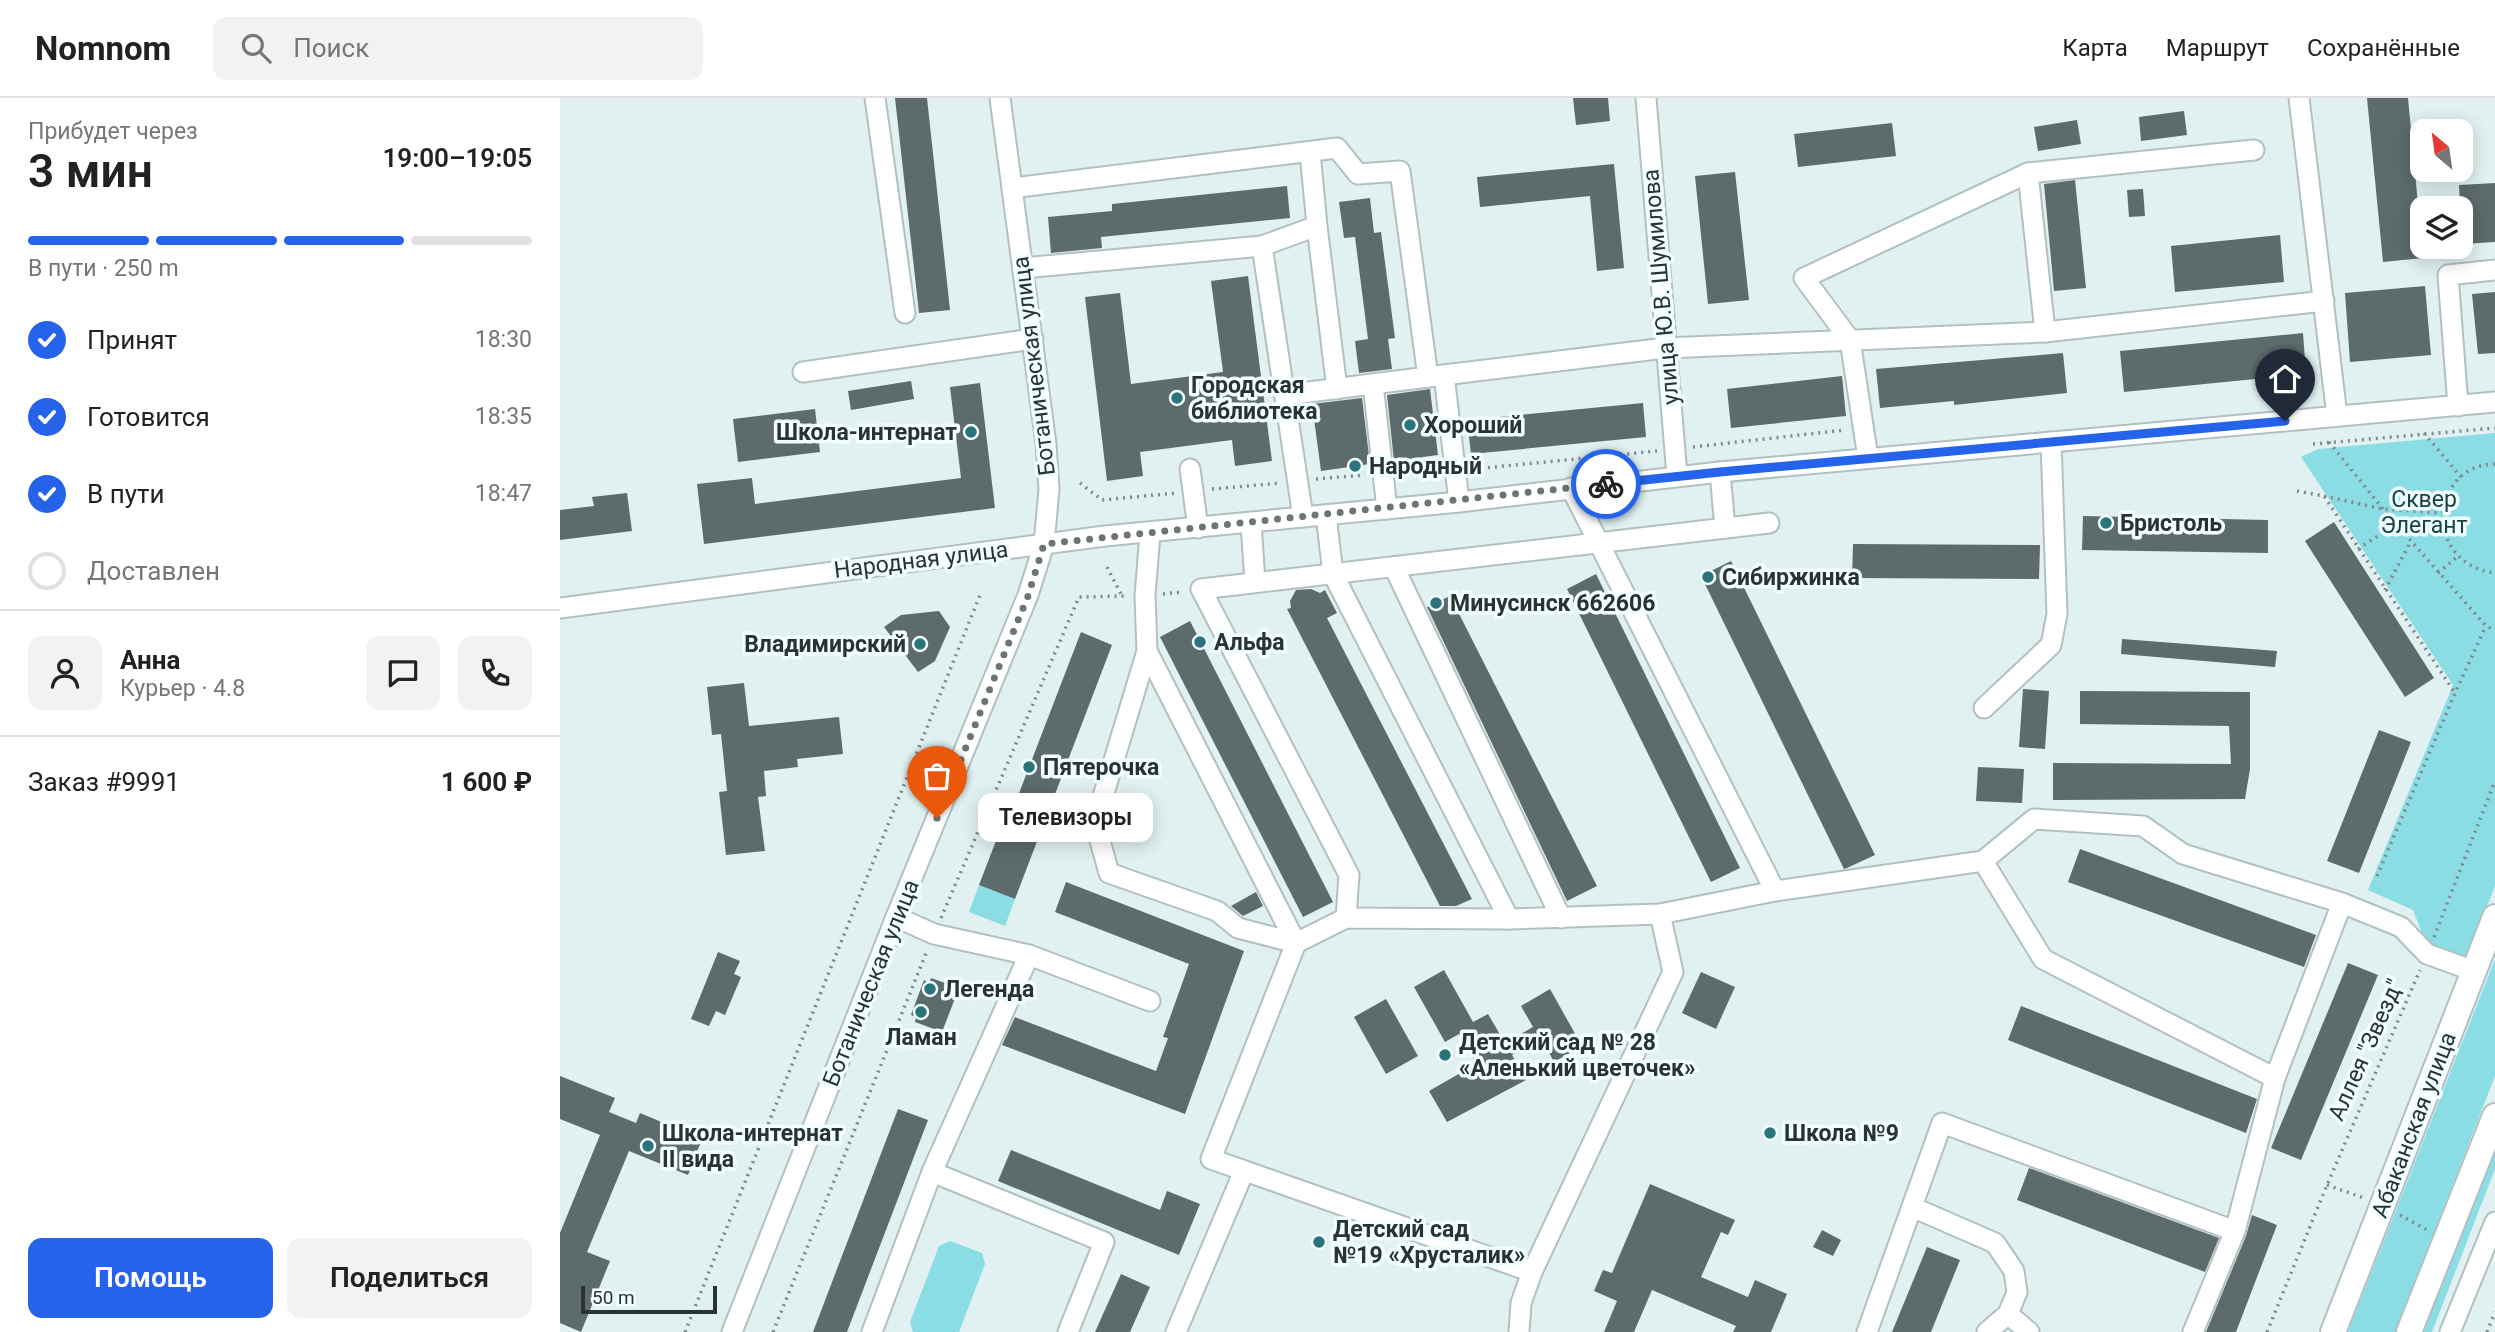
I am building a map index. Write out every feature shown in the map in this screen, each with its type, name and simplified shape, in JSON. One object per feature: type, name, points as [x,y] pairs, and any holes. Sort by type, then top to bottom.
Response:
[{"type":"main road","name":"Абаканская улица","points":[[2333,1332],[2495,918]]},
{"type":"main road","points":[[2409,1332],[2495,1116]]},
{"type":"street","points":[[875,98],[905,313]]},
{"type":"street","name":"Ботаническая улица","points":[[732,1332],[896,917],[1028,596],[1044,544],[1048,478],[1046,444],[1000,98]]},
{"type":"street","name":"улица Ю.В. Шумилова","points":[[1646,98],[1677,476]]},
{"type":"street","points":[[2299,98],[2337,416]]},
{"type":"street","points":[[1012,188],[1337,148],[1358,174],[1400,171],[1459,502]]},
{"type":"street","points":[[1868,458],[1850,340],[1804,278],[2028,173],[2254,150]]},
{"type":"street","points":[[1310,152],[1338,389]]},
{"type":"street","points":[[2028,173],[2045,331]]},
{"type":"street","points":[[1023,268],[1262,246],[1317,226]]},
{"type":"street","points":[[1262,246],[1303,517]]},
{"type":"street","points":[[2458,406],[2448,275],[2495,270]]},
{"type":"street","points":[[1285,395],[1665,348],[2045,331],[2324,301]]},
{"type":"street","points":[[803,372],[1033,339]]},
{"type":"street","points":[[1373,384],[1387,509]]},
{"type":"street","name":"Народная улица","points":[[560,608],[1044,544],[1459,502],[1677,476],[2495,402]]},
{"type":"street","points":[[1984,708],[2051,645],[2057,614],[2051,442]]},
{"type":"street","points":[[1190,469],[1198,528]]},
{"type":"street","points":[[1720,472],[1725,528]]},
{"type":"street","points":[[1571,488],[1775,891]]},
{"type":"street","points":[[1326,515],[1333,574],[1509,919]]},
{"type":"street","points":[[1251,523],[1255,582]]},
{"type":"street","points":[[1346,918],[1349,875],[1200,590],[1769,523]]},
{"type":"street","points":[[1150,533],[1145,596],[1147,651],[1095,823],[1109,873],[1217,911],[1238,928],[1296,943],[1346,918],[1509,919],[1660,914],[1775,891],[1983,861],[2034,818],[2143,825],[2183,854],[2342,903],[2401,927],[2427,954],[2474,971]]},
{"type":"street","points":[[1394,567],[1561,918]]},
{"type":"street","points":[[1147,651],[1296,943],[1211,1159],[1532,1272]]},
{"type":"street","points":[[1983,861],[2043,959],[2275,1078]]},
{"type":"street","points":[[2193,1332],[2235,1231],[2275,1078],[2342,903]]},
{"type":"street","points":[[1519,1332],[1521,1303],[1532,1272],[1673,972],[1660,914]]},
{"type":"street","points":[[896,917],[934,934],[1029,955],[1150,1001]]},
{"type":"street","points":[[872,1332],[933,1172],[1029,955]]},
{"type":"street","points":[[1867,1332],[1942,1123],[2235,1231]]},
{"type":"street","points":[[1176,1332],[1244,1171]]},
{"type":"street","points":[[933,1172],[1104,1242],[1068,1332]]},
{"type":"street","points":[[1912,1207],[1995,1242],[2014,1271],[2017,1292],[2008,1314],[1987,1332]]},
{"type":"street","points":[[2450,1332],[2495,1222]]},
{"type":"street","points":[[2008,1314],[2029,1332]]},
{"type":"path","points":[[2313,444],[2495,428]]},
{"type":"path","points":[[2424,433],[2461,477]]},
{"type":"path","points":[[2329,442],[2438,573],[2486,626],[2495,630]]},
{"type":"path","points":[[2495,464],[2474,469],[2461,477],[2448,494],[2442,513],[2446,537],[2458,556],[2481,571],[2495,573]]},
{"type":"path","points":[[2297,491],[2383,509],[2442,513]]},
{"type":"path","points":[[2324,496],[2455,694]]},
{"type":"path","points":[[2358,549],[2396,524]]},
{"type":"path","points":[[2385,590],[2411,542]]},
{"type":"path","points":[[2438,573],[2458,556]]},
{"type":"path","points":[[1107,567],[1122,596]]},
{"type":"path","points":[[685,1332],[980,595]]},
{"type":"path","points":[[773,1332],[934,934],[1079,597]]},
{"type":"path","points":[[2377,876],[2486,626]]},
{"type":"path","name":"Аллея \"Звезд\"","points":[[2267,1332],[2427,954],[2495,781]]},
{"type":"path","points":[[2327,1185],[2369,1200]]},
{"type":"path","points":[[2398,1214],[2431,1232]]},
{"type":"path","points":[[2487,1332],[2495,1312]]},
{"type":"green space","name":"Сквер Элегант","points":[[2495,433],[2495,886],[2468,954],[2461,957],[2426,943],[2413,910],[2368,890],[2453,685],[2301,457],[2318,449]]},
{"type":"green space","points":[[979,885],[1015,899],[1005,926],[969,912]]},
{"type":"green space","points":[[2495,959],[2495,1076],[2395,1332],[2348,1332]]},
{"type":"green space","points":[[2495,1143],[2495,1169],[2432,1332],[2420,1332]]},
{"type":"green space","points":[[950,1241],[982,1253],[985,1264],[959,1332],[913,1332],[910,1322],[939,1246]]},
{"type":"building","points":[[895,98],[927,98],[950,310],[919,313]]},
{"type":"building","points":[[1573,98],[1608,98],[1610,121],[1576,125]]},
{"type":"building","points":[[2367,98],[2408,98],[2410,182],[2416,182],[2417,196],[2410,196],[2410,259],[2413,259],[2383,262]]},
{"type":"building","points":[[2184,111],[2187,135],[2141,141],[2139,117]]},
{"type":"building","points":[[2077,120],[2081,144],[2038,151],[2034,127]]},
{"type":"building","points":[[1892,123],[1896,156],[1798,167],[1794,134]]},
{"type":"building","points":[[1614,164],[1624,268],[1597,271],[1590,196],[1480,207],[1477,177]]},
{"type":"building","points":[[1735,172],[1749,300],[1708,304],[1695,176]]},
{"type":"building","points":[[2075,180],[2086,288],[2054,291],[2044,184]]},
{"type":"building","points":[[2495,183],[2495,242],[2473,243],[2473,196],[2460,196],[2459,185]]},
{"type":"building","points":[[1287,186],[1290,218],[1101,237],[1102,248],[1051,253],[1048,217],[1112,211],[1112,204]]},
{"type":"building","points":[[2143,189],[2145,216],[2129,217],[2127,190]]},
{"type":"building","points":[[1370,198],[1374,233],[1381,232],[1395,338],[1388,339],[1392,369],[1359,373],[1355,341],[1368,339],[1355,237],[1344,238],[1339,202]]},
{"type":"building","points":[[2280,235],[2284,282],[2175,292],[2171,246]]},
{"type":"building","points":[[1248,276],[1272,461],[1235,466],[1232,440],[1140,452],[1143,476],[1107,481],[1085,297],[1120,293],[1131,384],[1223,372],[1211,281]]},
{"type":"building","points":[[2425,286],[2431,355],[2350,362],[2345,293]]},
{"type":"building","points":[[2495,292],[2495,353],[2478,354],[2472,294]]},
{"type":"building","points":[[2303,333],[2306,374],[2124,392],[2120,351]]},
{"type":"building","points":[[2063,353],[2067,393],[1954,405],[1954,401],[1880,408],[1876,369]]},
{"type":"building","points":[[1842,376],[1846,416],[1731,428],[1727,389]]},
{"type":"building","points":[[911,381],[914,399],[851,410],[848,391]]},
{"type":"building","points":[[980,383],[995,508],[704,544],[697,484],[752,478],[755,504],[961,478],[950,387]]},
{"type":"building","name":"Хороший","points":[[1430,389],[1438,455],[1394,461],[1387,395]]},
{"type":"building","points":[[1362,398],[1370,464],[1321,471],[1312,404]]},
{"type":"building","points":[[1643,403],[1646,437],[1471,454],[1467,420]]},
{"type":"building","points":[[815,409],[820,452],[738,462],[733,419]]},
{"type":"building","points":[[627,493],[632,531],[560,540],[560,510],[594,506],[592,497]]},
{"type":"building","points":[[2083,516],[2268,520],[2268,553],[2082,550]]},
{"type":"building","points":[[2334,522],[2434,678],[2405,697],[2305,541]]},
{"type":"building","points":[[1853,544],[2040,545],[2039,579],[1852,578]]},
{"type":"building","points":[[1731,561],[1875,855],[1847,868],[1844,869],[1701,576]]},
{"type":"building","points":[[1596,574],[1740,868],[1711,882],[1567,589]]},
{"type":"building","points":[[1311,589],[1320,593],[1325,590],[1337,613],[1327,618],[1472,899],[1456,906],[1440,906],[1287,609],[1291,608],[1290,601],[1296,590]]},
{"type":"building","points":[[1450,596],[1597,886],[1567,901],[1427,607]]},
{"type":"building","name":"Владимирский","points":[[939,611],[950,627],[935,661],[918,672],[884,627],[901,615]]},
{"type":"building","points":[[1190,621],[1333,902],[1303,917],[1160,637]]},
{"type":"building","points":[[1081,632],[1112,645],[1015,899],[979,885],[1007,812],[1011,814]]},
{"type":"building","points":[[2122,639],[2277,651],[2275,667],[2121,654]]},
{"type":"building","points":[[744,683],[749,726],[839,717],[843,754],[797,759],[798,767],[764,771],[766,796],[758,797],[765,851],[726,855],[719,792],[727,791],[721,734],[712,735],[707,687]]},
{"type":"building","points":[[2023,689],[2049,691],[2045,749],[2019,747]]},
{"type":"building","points":[[2080,691],[2250,692],[2250,769],[2245,799],[2053,800],[2053,763],[2231,764],[2229,726],[2080,724]]},
{"type":"building","points":[[2379,730],[2411,742],[2359,873],[2327,861]]},
{"type":"building","points":[[1978,767],[2024,769],[2022,803],[1976,801]]},
{"type":"building","points":[[2080,849],[2316,935],[2304,967],[2068,882]]},
{"type":"building","points":[[1066,882],[1244,951],[1185,1114],[1002,1045],[1015,1017],[1156,1071],[1168,1038],[1163,1037],[1189,964],[1055,912]]},
{"type":"building","points":[[1256,892],[1263,906],[1243,916],[1231,906]]},
{"type":"building","points":[[718,952],[740,961],[734,974],[741,977],[725,1015],[716,1011],[709,1026],[691,1019]]},
{"type":"building","points":[[2348,963],[2378,975],[2301,1160],[2271,1148]]},
{"type":"building","points":[[1444,970],[1473,1022],[1488,1014],[1505,1043],[1533,1027],[1521,1006],[1550,989],[1582,1046],[1554,1062],[1541,1038],[1512,1055],[1526,1080],[1447,1122],[1429,1091],[1476,1064],[1459,1034],[1445,1042],[1414,987]]},
{"type":"building","points":[[1701,972],[1735,987],[1716,1029],[1682,1013]]},
{"type":"building","points":[[931,978],[959,988],[942,1032],[915,1022],[916,1017],[911,1015],[924,980],[929,983]]},
{"type":"building","points":[[1386,999],[1418,1056],[1386,1074],[1354,1017]]},
{"type":"building","points":[[2021,1006],[2257,1099],[2246,1133],[2008,1040]]},
{"type":"building","points":[[560,1076],[615,1098],[609,1112],[636,1123],[640,1113],[702,1139],[688,1175],[629,1151],[587,1252],[610,1261],[581,1332],[560,1323],[560,1233],[600,1135],[560,1119]]},
{"type":"building","points":[[898,1109],[928,1120],[847,1332],[813,1332]]},
{"type":"building","points":[[1011,1150],[1160,1210],[1167,1191],[1200,1204],[1179,1255],[998,1181]]},
{"type":"building","points":[[2029,1168],[2219,1238],[2205,1272],[2017,1200]]},
{"type":"building","points":[[1650,1184],[1735,1220],[1728,1235],[1721,1232],[1701,1277],[1748,1297],[1755,1280],[1787,1294],[1771,1332],[1733,1332],[1736,1326],[1652,1290],[1634,1332],[1604,1332],[1617,1301],[1594,1291],[1603,1270],[1612,1273]]},
{"type":"building","points":[[2252,1215],[2277,1225],[2236,1332],[2206,1332],[2246,1236]]},
{"type":"building","points":[[1822,1230],[1841,1240],[1833,1256],[1813,1247]]},
{"type":"building","points":[[1927,1247],[1960,1260],[1931,1332],[1892,1332]]},
{"type":"building","points":[[1121,1274],[1150,1287],[1130,1332],[1095,1332]]},
{"type":"way so far","points":[[937,818],[1028,596],[1044,544],[1459,502],[1606,484]]},
{"type":"place","name":"Городская библиотека","points":[[1177,398]]},
{"type":"place","name":"Хороший","points":[[1410,425]]},
{"type":"place","name":"Школа-интернат","points":[[971,432]]},
{"type":"place","name":"Народный","points":[[1355,466]]},
{"type":"place","name":"Бристоль","points":[[2106,523]]},
{"type":"place","name":"Сибиржинка","points":[[1708,577]]},
{"type":"place","name":"Минусинск 662606","points":[[1436,603]]},
{"type":"place","name":"Альфа","points":[[1200,642]]},
{"type":"place","name":"Владимирский","points":[[920,644]]},
{"type":"place","name":"Пятерочка","points":[[1029,767]]},
{"type":"place","name":"Телевизоры","points":[[937,818]]},
{"type":"place","name":"Легенда","points":[[930,989]]},
{"type":"place","name":"Ламан","points":[[921,1012]]},
{"type":"place","name":"Детский сад № 28 «Аленький цветочек»","points":[[1445,1055]]},
{"type":"place","name":"Школа №9","points":[[1770,1133]]},
{"type":"place","name":"Школа-интернат II вида","points":[[648,1146]]},
{"type":"place","name":"Детский сад №19 «Хрусталик»","points":[[1319,1242]]},
{"type":"route","points":[[1606,484],[2285,421]]}]
